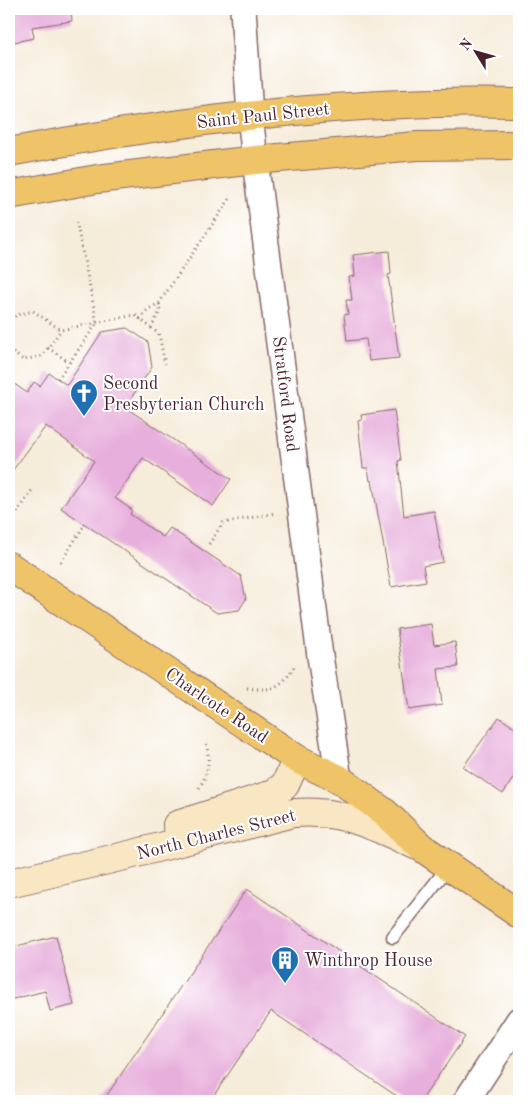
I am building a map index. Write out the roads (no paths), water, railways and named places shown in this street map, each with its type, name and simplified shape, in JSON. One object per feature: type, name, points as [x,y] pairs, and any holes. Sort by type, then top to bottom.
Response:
[{"type":"main road","name":"Saint Paul Street","points":[[9,152],[67,141],[250,115],[373,104],[519,103]]},
{"type":"main road","points":[[9,195],[97,179],[255,160],[417,146],[519,145]]},
{"type":"main road","name":"Charlcote Road","points":[[9,566],[297,759],[339,779],[384,812],[422,847]]},
{"type":"main road","points":[[129,855],[178,824],[273,794],[285,785],[297,759]]},
{"type":"main road","name":"North Charles Street","points":[[9,883],[269,819],[302,813],[318,813],[367,824],[422,847],[519,914]]},
{"type":"street","name":"Stratford Road","points":[[243,9],[255,160],[320,656],[339,779]]},
{"type":"street","points":[[466,1101],[519,1020]]},
{"type":"lane","points":[[393,937],[450,866]]},
{"type":"place","name":"Second Presbyterian Church","points":[[84,417]]},
{"type":"place","name":"Winthrop House","points":[[285,984]]}]
